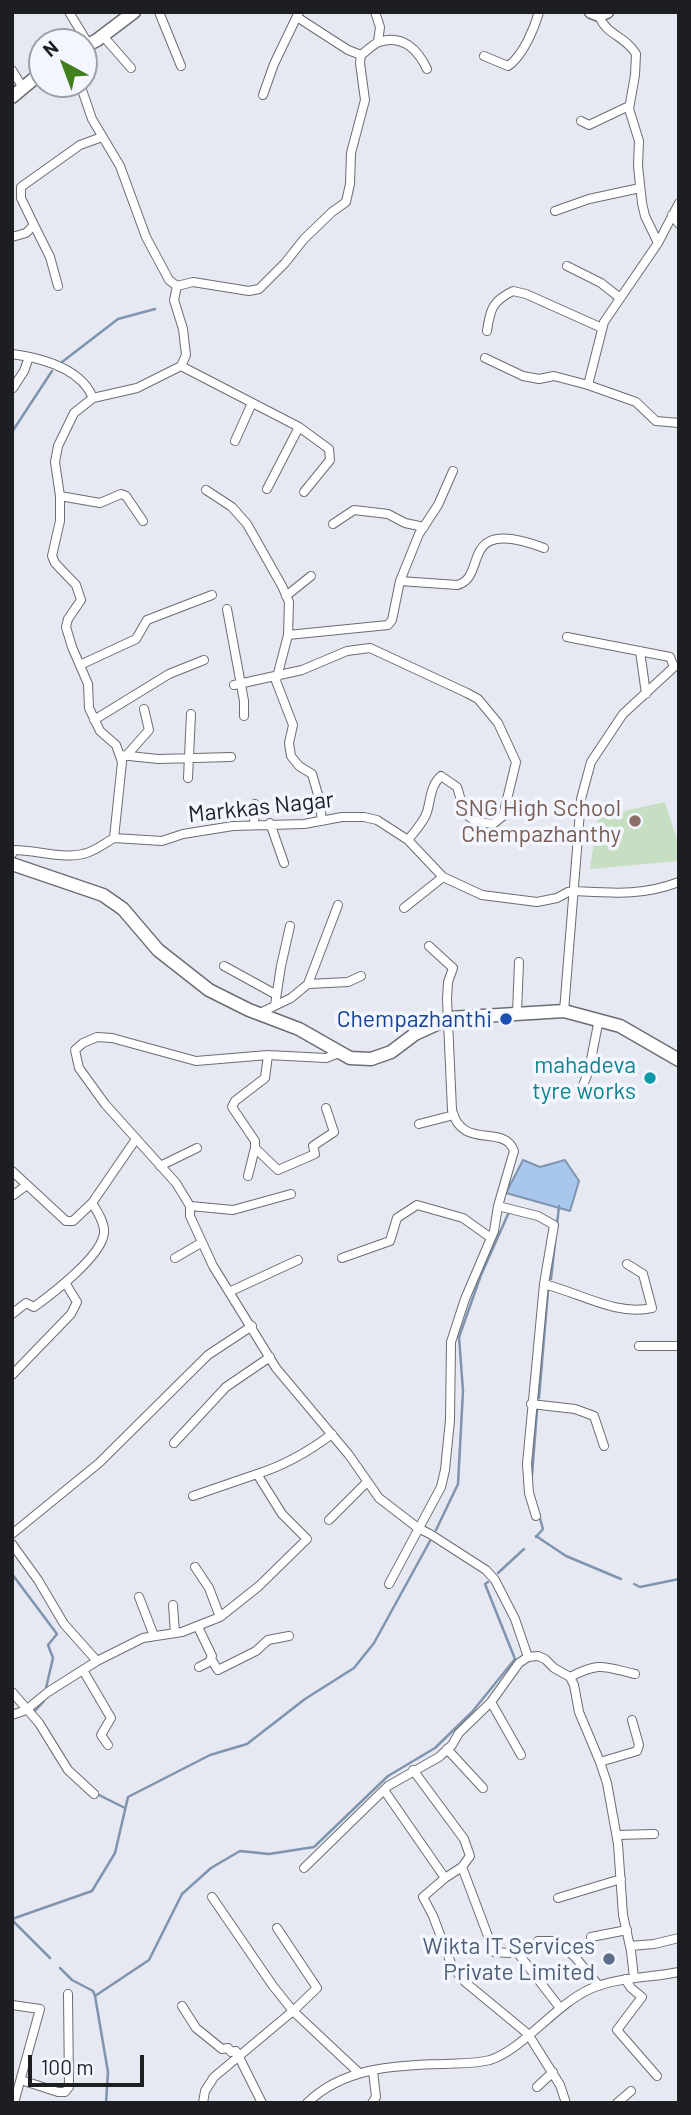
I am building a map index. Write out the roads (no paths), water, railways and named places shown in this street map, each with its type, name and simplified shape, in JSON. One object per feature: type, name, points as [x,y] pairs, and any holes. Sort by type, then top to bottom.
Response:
[{"type":"main road","points":[[98,39],[134,12]]},
{"type":"main road","points":[[12,97],[28,84]]},
{"type":"main road","points":[[12,864],[103,895],[123,909],[158,950],[199,983],[239,1005],[299,1029],[350,1058],[371,1059],[391,1052],[415,1034],[450,1018],[564,1011],[620,1026],[679,1060]]},
{"type":"street","points":[[69,12],[77,28]]},
{"type":"street","points":[[159,12],[181,66]]},
{"type":"street","points":[[375,12],[380,27],[378,42]]},
{"type":"street","points":[[484,56],[508,66],[512,64],[539,12]]},
{"type":"street","points":[[599,13],[602,25],[611,34],[626,41],[636,54],[629,106],[639,141],[640,188],[645,216],[658,243]]},
{"type":"street","points":[[263,95],[274,64],[298,15],[348,50],[361,55]]},
{"type":"street","points":[[103,36],[131,68]]},
{"type":"street","points":[[177,286],[193,282],[248,291],[259,289],[304,239],[346,202],[350,184],[351,153],[365,100],[361,55],[378,42],[399,40],[412,46],[428,69]]},
{"type":"street","points":[[12,71],[23,88]]},
{"type":"street","points":[[86,98],[102,137],[120,166],[146,237],[169,280],[177,286]]},
{"type":"street","points":[[581,121],[589,125],[629,106]]},
{"type":"street","points":[[58,286],[50,257],[21,198],[21,187],[80,145],[102,137]]},
{"type":"street","points":[[555,211],[589,199],[640,188]]},
{"type":"street","points":[[589,385],[604,322],[658,243],[679,203]]},
{"type":"street","points":[[673,215],[679,224]]},
{"type":"street","points":[[12,237],[26,233],[34,225]]},
{"type":"street","points":[[567,266],[601,283],[620,298]]},
{"type":"street","points":[[12,854],[14,850],[29,850],[85,854],[114,838],[123,755],[100,731],[94,720],[89,708],[88,684],[66,627],[68,619],[81,600],[80,593],[55,564],[52,556],[60,521],[60,496],[55,463],[58,446],[74,413],[93,398],[137,388],[181,366],[186,355],[185,338],[174,300],[177,286]]},
{"type":"street","points":[[487,331],[490,311],[498,300],[513,291],[602,328]]},
{"type":"street","points":[[12,354],[47,361],[82,381],[93,398]]},
{"type":"street","points":[[13,388],[29,357]]},
{"type":"street","points":[[485,358],[523,376],[539,379],[554,376],[589,385],[636,402],[656,421],[679,423]]},
{"type":"street","points":[[181,366],[299,427],[329,449],[330,460],[304,492]]},
{"type":"street","points":[[235,441],[252,403]]},
{"type":"street","points":[[267,489],[299,427]]},
{"type":"street","points":[[288,635],[388,625],[392,620],[400,581],[424,527],[439,505],[453,471]]},
{"type":"street","points":[[206,491],[232,507],[247,524],[289,602],[288,635],[276,676],[293,725],[289,743],[291,756],[299,766],[312,774],[322,821]]},
{"type":"street","points":[[60,496],[100,503],[121,494],[126,496],[144,521]]},
{"type":"street","points":[[333,524],[354,510],[388,514],[405,523],[424,527]]},
{"type":"street","points":[[400,581],[457,586],[464,584],[469,579],[482,545],[495,539],[524,541],[544,548]]},
{"type":"street","points":[[286,596],[311,576]]},
{"type":"street","points":[[80,665],[136,639],[148,620],[212,595]]},
{"type":"street","points":[[227,609],[237,685],[244,701],[244,716]]},
{"type":"street","points":[[564,1011],[582,799],[591,762],[623,714],[674,667],[670,657],[567,637]]},
{"type":"street","points":[[237,685],[302,670],[347,651],[370,648],[478,699],[498,723],[516,762],[503,816],[493,824],[477,823],[465,814],[457,787],[441,776],[435,782],[426,815],[408,840]]},
{"type":"street","points":[[640,651],[646,694]]},
{"type":"street","points":[[94,720],[169,674],[204,660]]},
{"type":"street","points":[[123,755],[149,730],[144,709]]},
{"type":"street","points":[[188,778],[191,714]]},
{"type":"street","points":[[123,755],[158,760],[231,757]]},
{"type":"street","points":[[254,824],[255,804]]},
{"type":"street","name":"Markkas Nagar","points":[[114,838],[162,841],[183,834],[254,824],[322,821],[351,816],[377,820],[408,840],[443,877]]},
{"type":"street","points":[[270,823],[284,863]]},
{"type":"street","points":[[404,908],[443,877],[473,892],[537,902],[575,891],[625,894],[657,890],[679,882]]},
{"type":"street","points":[[260,1013],[308,985],[338,905]]},
{"type":"street","points":[[275,1005],[290,926]]},
{"type":"street","points":[[389,1584],[441,1487],[450,1420],[451,1342],[465,1299],[491,1238],[514,1151],[512,1145],[505,1140],[463,1130],[456,1123],[448,982],[453,968],[429,946]]},
{"type":"street","points":[[517,1013],[519,962]]},
{"type":"street","points":[[224,967],[275,994]]},
{"type":"street","points":[[308,985],[348,982],[361,976]]},
{"type":"street","points":[[582,1088],[589,1070],[599,1019]]},
{"type":"street","points":[[340,1053],[317,1059],[268,1055],[195,1060],[112,1038],[97,1037],[75,1050],[79,1068],[105,1104],[176,1184],[190,1206],[190,1216],[201,1243],[276,1368],[332,1434],[379,1498],[418,1528],[476,1563],[495,1580],[515,1619],[528,1657]]},
{"type":"street","points":[[248,1177],[255,1148],[252,1133],[232,1107],[234,1101],[265,1078],[268,1055]]},
{"type":"street","points":[[255,1148],[278,1170],[316,1154],[313,1146],[334,1132],[326,1108]]},
{"type":"street","points":[[419,1124],[454,1115]]},
{"type":"street","points":[[12,1171],[66,1221],[73,1221],[92,1203],[136,1139]]},
{"type":"street","points":[[160,1166],[197,1148]]},
{"type":"street","points":[[12,1196],[27,1185]]},
{"type":"street","points":[[190,1206],[233,1210],[291,1194]]},
{"type":"street","points":[[12,1314],[26,1303],[34,1307],[66,1284],[99,1246],[104,1233],[102,1221],[92,1203]]},
{"type":"street","points":[[342,1258],[390,1241],[397,1217],[417,1205],[463,1219],[491,1238]]},
{"type":"street","points":[[498,1206],[538,1216],[554,1225],[540,1312],[540,1346],[531,1404],[527,1480],[536,1516]]},
{"type":"street","points":[[175,1258],[201,1243]]},
{"type":"street","points":[[229,1292],[298,1260]]},
{"type":"street","points":[[544,1284],[621,1310],[640,1311],[652,1308],[643,1274],[627,1264]]},
{"type":"street","points":[[12,1375],[71,1314],[77,1302],[66,1284]]},
{"type":"street","points":[[12,1535],[99,1463],[208,1355],[252,1326]]},
{"type":"street","points":[[639,1346],[679,1346]]},
{"type":"street","points":[[173,1443],[226,1387],[270,1357]]},
{"type":"street","points":[[531,1404],[575,1409],[594,1416],[604,1446]]},
{"type":"street","points":[[193,1496],[278,1467],[305,1454],[332,1434]]},
{"type":"street","points":[[12,1715],[26,1710],[48,1692],[84,1672],[97,1661],[143,1638],[198,1627],[220,1617],[268,1578],[307,1539],[282,1514],[257,1474]]},
{"type":"street","points":[[330,1520],[367,1482]]},
{"type":"street","points":[[12,1544],[38,1580],[64,1624],[97,1661]]},
{"type":"street","points":[[195,1567],[209,1588],[220,1617]]},
{"type":"street","points":[[139,1597],[154,1636]]},
{"type":"street","points":[[173,1605],[175,1633]]},
{"type":"street","points":[[198,1627],[218,1670],[256,1651],[268,1640],[289,1636]]},
{"type":"street","points":[[304,1868],[384,1790],[413,1770],[439,1757],[491,1702],[519,1663],[528,1657],[538,1656],[545,1659],[570,1678],[574,1685],[579,1712],[607,1783],[617,1835],[630,1946],[629,1979],[631,1988],[642,1997],[617,2030],[657,2077]]},
{"type":"street","points":[[199,1667],[211,1659]]},
{"type":"street","points":[[570,1678],[586,1669],[605,1665],[635,1674]]},
{"type":"street","points":[[84,1672],[111,1718],[101,1735],[108,1745]]},
{"type":"street","points":[[12,1692],[39,1723],[68,1770],[94,1794]]},
{"type":"street","points":[[491,1702],[521,1755]]},
{"type":"street","points":[[600,1762],[637,1751],[639,1745],[632,1720]]},
{"type":"street","points":[[447,1749],[483,1788]]},
{"type":"street","points":[[413,1770],[464,1839],[470,1856],[462,1867],[444,1878],[423,1897],[452,1966],[465,1982],[528,2034],[553,2072],[566,2103]]},
{"type":"street","points":[[384,1790],[444,1878]]},
{"type":"street","points":[[617,1835],[654,1834]]},
{"type":"street","points":[[462,1867],[494,1952],[509,1953],[514,1948],[560,2008]]},
{"type":"street","points":[[558,1898],[621,1880]]},
{"type":"street","points":[[212,1897],[293,2011],[359,2073]]},
{"type":"street","points":[[204,2103],[205,2091],[214,2077],[317,1988],[277,1928]]},
{"type":"street","points":[[591,1937],[627,1930]]},
{"type":"street","points":[[630,1946],[679,1938]]},
{"type":"street","points":[[538,1941],[555,1941],[575,1957],[599,1986]]},
{"type":"street","points":[[307,2103],[331,2084],[359,2073],[403,2065],[479,2063],[494,2058],[588,1990],[629,1979],[679,1972]]},
{"type":"street","points":[[21,2080],[58,2092],[65,2092],[69,2087],[68,1994]]},
{"type":"street","points":[[12,2006],[40,2009],[14,2103]]},
{"type":"street","points":[[183,2006],[196,2028],[222,2049],[236,2051],[262,2103]]},
{"type":"street","points":[[373,2071],[376,2101]]},
{"type":"street","points":[[537,2087],[553,2072]]},
{"type":"street","points":[[617,2103],[631,2091]]},
{"type":"water","points":[[523,1160],[540,1167],[565,1160],[579,1181],[570,1211],[506,1193]]},
{"type":"waterway","points":[[62,362],[118,319],[155,309]]},
{"type":"waterway","points":[[12,432],[52,371]]},
{"type":"waterway","points":[[551,1279],[559,1206]]},
{"type":"waterway","points":[[436,1530],[458,1484],[463,1391],[459,1337],[481,1275],[509,1212]]},
{"type":"waterway","points":[[539,1398],[548,1291]]},
{"type":"waterway","points":[[532,1475],[537,1411]]},
{"type":"waterway","points":[[536,1537],[543,1529],[539,1515]]},
{"type":"waterway","points":[[536,1536],[566,1556],[621,1579]]},
{"type":"waterway","points":[[12,1919],[92,1891],[115,1853],[128,1797],[210,1755],[247,1744],[305,1699],[354,1668],[374,1643],[430,1541]]},
{"type":"waterway","points":[[498,1573],[524,1549]]},
{"type":"waterway","points":[[12,1574],[57,1634],[48,1645],[53,1658],[46,1688]]},
{"type":"waterway","points":[[634,1584],[640,1587],[679,1579]]},
{"type":"waterway","points":[[95,1996],[149,1960],[182,1894],[211,1868],[240,1851],[269,1854],[314,1847],[388,1776],[435,1748],[472,1712],[515,1659],[485,1584],[488,1582]]},
{"type":"waterway","points":[[33,1713],[44,1701]]},
{"type":"waterway","points":[[97,1794],[125,1808]]},
{"type":"waterway","points":[[12,1920],[50,1958]]},
{"type":"waterway","points":[[60,1968],[72,1980],[93,1991],[95,1996],[108,2072],[106,2103]]},
{"type":"place","name":"SNG High School Chempazhanthy","points":[[635,821]]},
{"type":"place","name":"Chempazhanthi","points":[[506,1019]]},
{"type":"place","name":"mahadeva tyre works","points":[[650,1078]]},
{"type":"place","name":"Wikta IT Services Private Limited","points":[[609,1959]]}]
